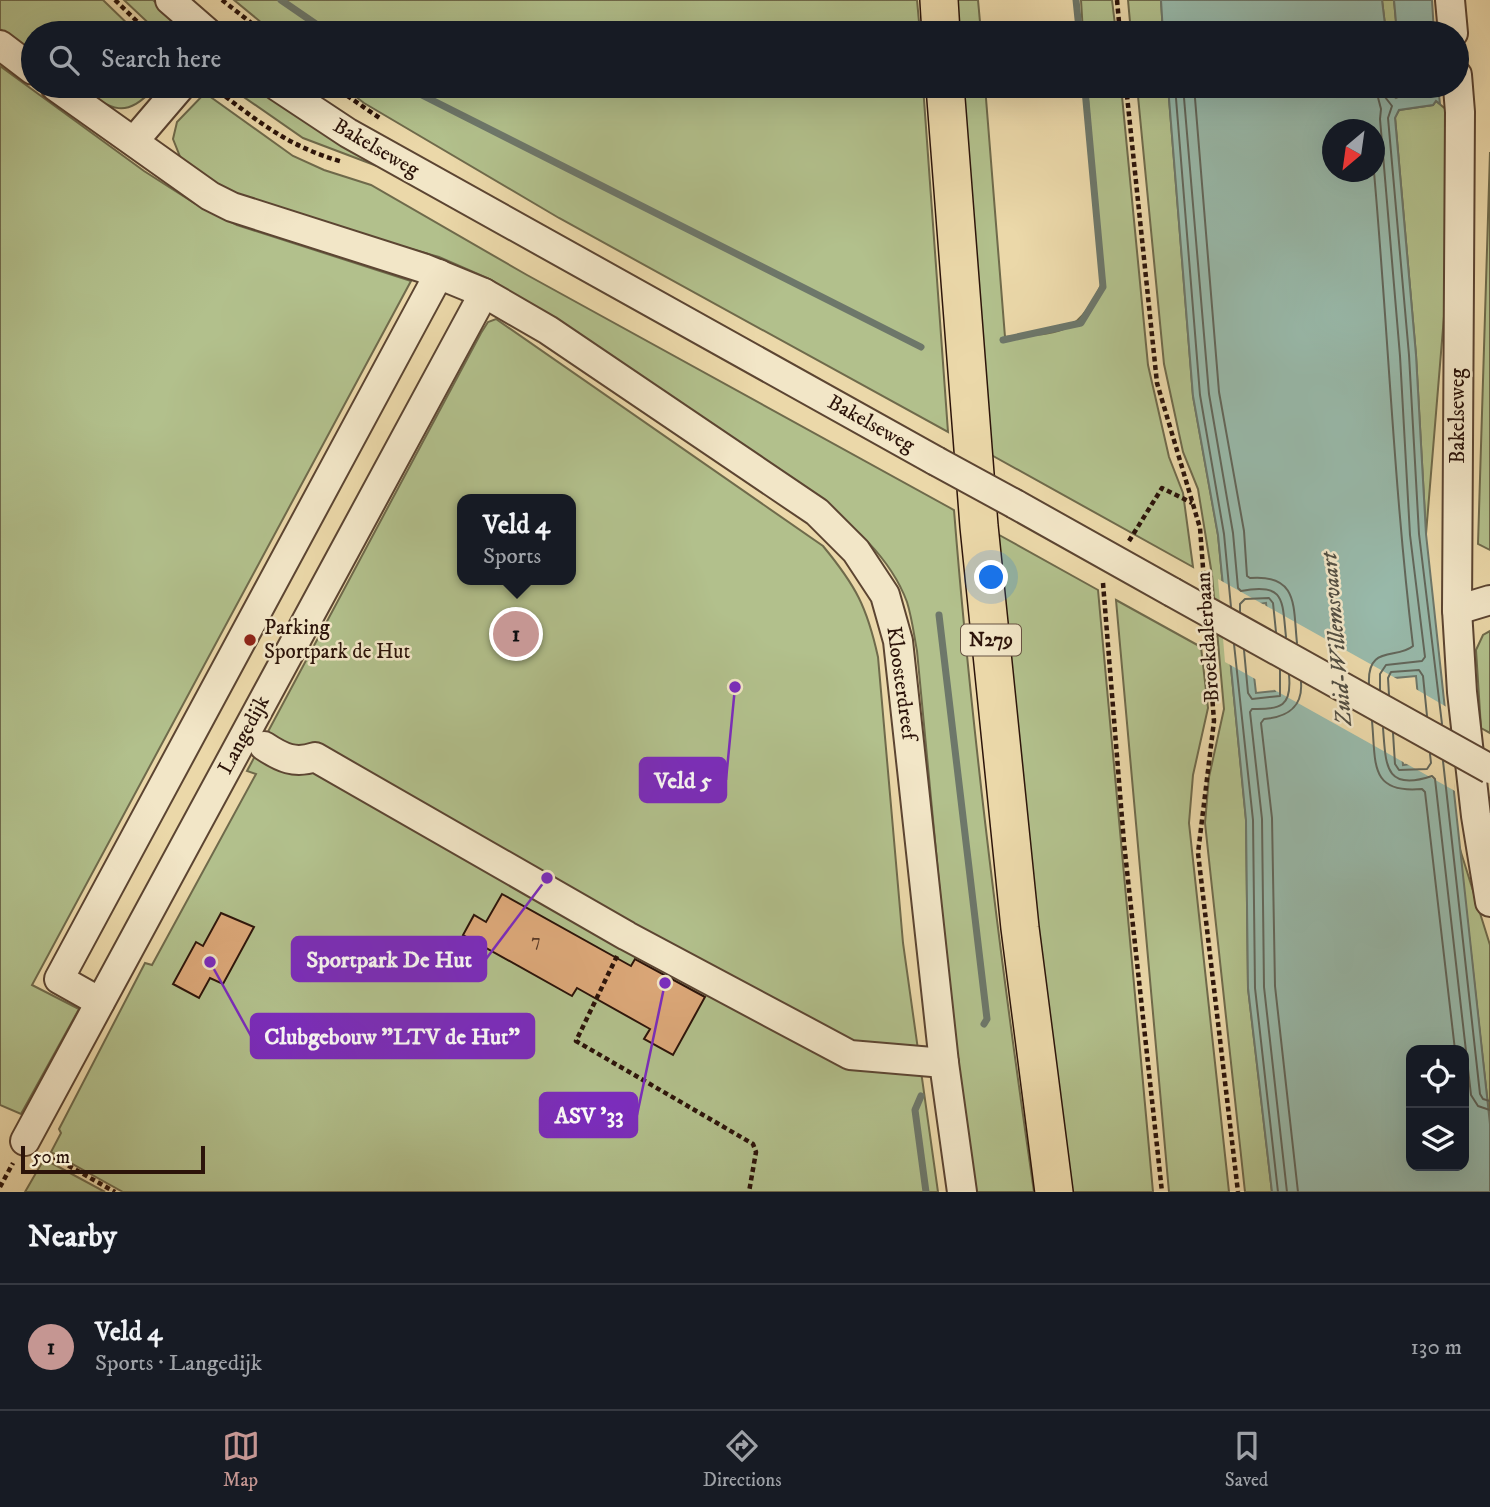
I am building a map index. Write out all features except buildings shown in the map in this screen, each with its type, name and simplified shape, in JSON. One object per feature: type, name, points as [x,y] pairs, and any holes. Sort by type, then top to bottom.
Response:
[{"type":"main road","points":[[939,0],[940,21]]},
{"type":"main road","name":"N279","points":[[946,98],[982,554],[1020,928],[1054,1192]]},
{"type":"street","points":[[170,0],[194,21]]},
{"type":"street","points":[[1450,0],[1452,21]]},
{"type":"street","points":[[0,45],[21,61]]},
{"type":"street","points":[[72,98],[134,141],[171,98]]},
{"type":"street","name":"Bakelseweg","points":[[295,98],[348,133],[1490,769]]},
{"type":"street","name":"Bakelseweg","points":[[1459,98],[1457,610],[1462,692],[1490,902]]},
{"type":"street","name":"Kloosterdreef","points":[[134,141],[210,196],[232,206],[439,274],[484,293],[548,330],[817,512],[856,551],[885,595],[898,641],[944,1063],[962,1192]]},
{"type":"street","points":[[100,1002],[59,979],[439,274]]},
{"type":"street","name":"Langedijk","points":[[25,1140],[484,293]]},
{"type":"street","points":[[1457,610],[1490,600]]},
{"type":"street","points":[[264,746],[279,756],[300,762],[315,757],[627,936],[850,1055],[944,1063]]},
{"type":"path","points":[[115,0],[137,21]]},
{"type":"path","points":[[222,0],[248,21]]},
{"type":"path","points":[[1117,0],[1119,21]]},
{"type":"path","name":"Broekdalerbaan","points":[[1127,98],[1157,383],[1200,528],[1204,583]]},
{"type":"path","points":[[1128,543],[1162,488],[1192,503]]},
{"type":"path","points":[[1103,578],[1124,843],[1162,1192]]},
{"type":"path","name":"Broekdalerbaan","points":[[1208,638],[1214,720],[1198,853],[1238,1192]]},
{"type":"path","points":[[627,936],[576,1041],[753,1143],[757,1152],[749,1192]]},
{"type":"path","points":[[25,1140],[115,1192]]},
{"type":"green space","points":[[0,0],[103,0],[125,21],[21,21],[21,44],[0,29]]},
{"type":"green space","points":[[124,0],[153,0],[173,21],[146,21]]},
{"type":"green space","points":[[234,0],[917,0],[919,21],[259,21]]},
{"type":"green space","points":[[954,0],[978,0],[980,21],[955,21]]},
{"type":"green space","points":[[1081,0],[1112,0],[1115,21],[1082,21]]},
{"type":"green space","points":[[1128,0],[1161,0],[1162,21],[1130,21]]},
{"type":"green space","points":[[1382,0],[1394,0],[1396,21],[1385,21]]},
{"type":"green space","points":[[0,66],[21,81],[21,98],[44,98],[144,171],[194,203],[237,225],[411,281],[32,985],[79,1009],[21,1114],[0,1105]]},
{"type":"green space","points":[[97,98],[144,98],[127,108],[110,106]]},
{"type":"green space","points":[[200,98],[212,98],[293,156],[324,170],[371,185],[527,275],[954,510],[988,851],[1034,1192],[976,1192],[958,1083],[917,651],[907,602],[900,585],[880,556],[855,529],[814,495],[545,313],[487,278],[439,257],[273,209],[223,188],[181,159],[173,139],[177,122]]},
{"type":"green space","points":[[245,98],[273,98],[377,166],[303,138]]},
{"type":"green space","points":[[358,98],[924,98],[948,432],[559,218]]},
{"type":"green space","points":[[961,98],[986,98],[1005,337],[1053,332],[1075,323],[1093,301],[1102,283],[1088,98],[1122,98],[1148,365],[1169,457],[1183,493],[1193,567],[986,452]]},
{"type":"green space","points":[[1138,98],[1169,98],[1193,396],[1218,535],[1246,820],[1248,988],[1272,1192],[1245,1192],[1205,823],[1209,777],[1224,709],[1212,575],[1198,489],[1183,452],[1164,364]]},
{"type":"green space","points":[[1436,101],[1454,116],[1459,135],[1426,534],[1416,355],[1395,117],[1399,110],[1433,105]]},
{"type":"green space","points":[[1490,152],[1490,550],[1478,544]]},
{"type":"green space","points":[[496,319],[823,546],[859,598],[878,657],[903,943],[938,1192],[123,1192],[51,1152],[61,1133],[59,1129],[145,963],[152,965],[256,774],[247,771],[488,322]]},
{"type":"green space","points":[[992,531],[1098,590],[1153,1192],[1070,1192],[1037,959]]},
{"type":"green space","points":[[1116,600],[1201,647],[1208,708],[1193,775],[1189,823],[1229,1192],[1169,1192]]},
{"type":"green space","points":[[1490,631],[1490,733],[1481,728],[1476,650],[1483,635]]},
{"type":"green space","points":[[1459,846],[1490,945],[1490,1124]]},
{"type":"green space","points":[[44,1159],[105,1192],[25,1192]]},
{"type":"water","points":[[1161,0],[1382,0],[1385,21],[1162,21]]},
{"type":"water","points":[[1394,0],[1432,0],[1433,21],[1396,21]]},
{"type":"water","name":"Zuid-Willemsvaart","points":[[1169,98],[1439,98],[1440,104],[1436,101],[1433,105],[1399,110],[1395,118],[1416,355],[1426,534],[1490,1124],[1490,1192],[1272,1192],[1248,988],[1246,820],[1218,535],[1193,396]],"holes":[[[1266,603],[1275,691],[1256,693],[1246,606]],[[1416,676],[1424,762],[1403,765],[1395,678]]]},
{"type":"pier","points":[[1218,579],[1399,680],[1406,761],[1420,760],[1414,688],[1450,709],[1455,791],[1271,688],[1263,607],[1250,608],[1257,680],[1225,662]]},
{"type":"waterway","points":[[281,0],[312,21]]},
{"type":"waterway","points":[[1076,0],[1078,21]]},
{"type":"waterway","points":[[428,98],[921,347]]},
{"type":"waterway","points":[[1003,340],[1081,323],[1103,287],[1086,98]]},
{"type":"waterway","points":[[939,615],[987,1019],[984,1024]]},
{"type":"waterway","points":[[921,1096],[915,1110],[926,1192]]},
{"type":"place","name":"Veld 4","points":[[516,634]]},
{"type":"place","name":"Parking Sportpark de Hut","points":[[250,640]]},
{"type":"place","name":"Veld 5","points":[[735,687]]},
{"type":"place","name":"Sportpark De Hut","points":[[547,878]]},
{"type":"place","name":"Clubgebouw \"LTV de Hut\"","points":[[210,962]]},
{"type":"place","name":"ASV '33","points":[[665,983]]}]
